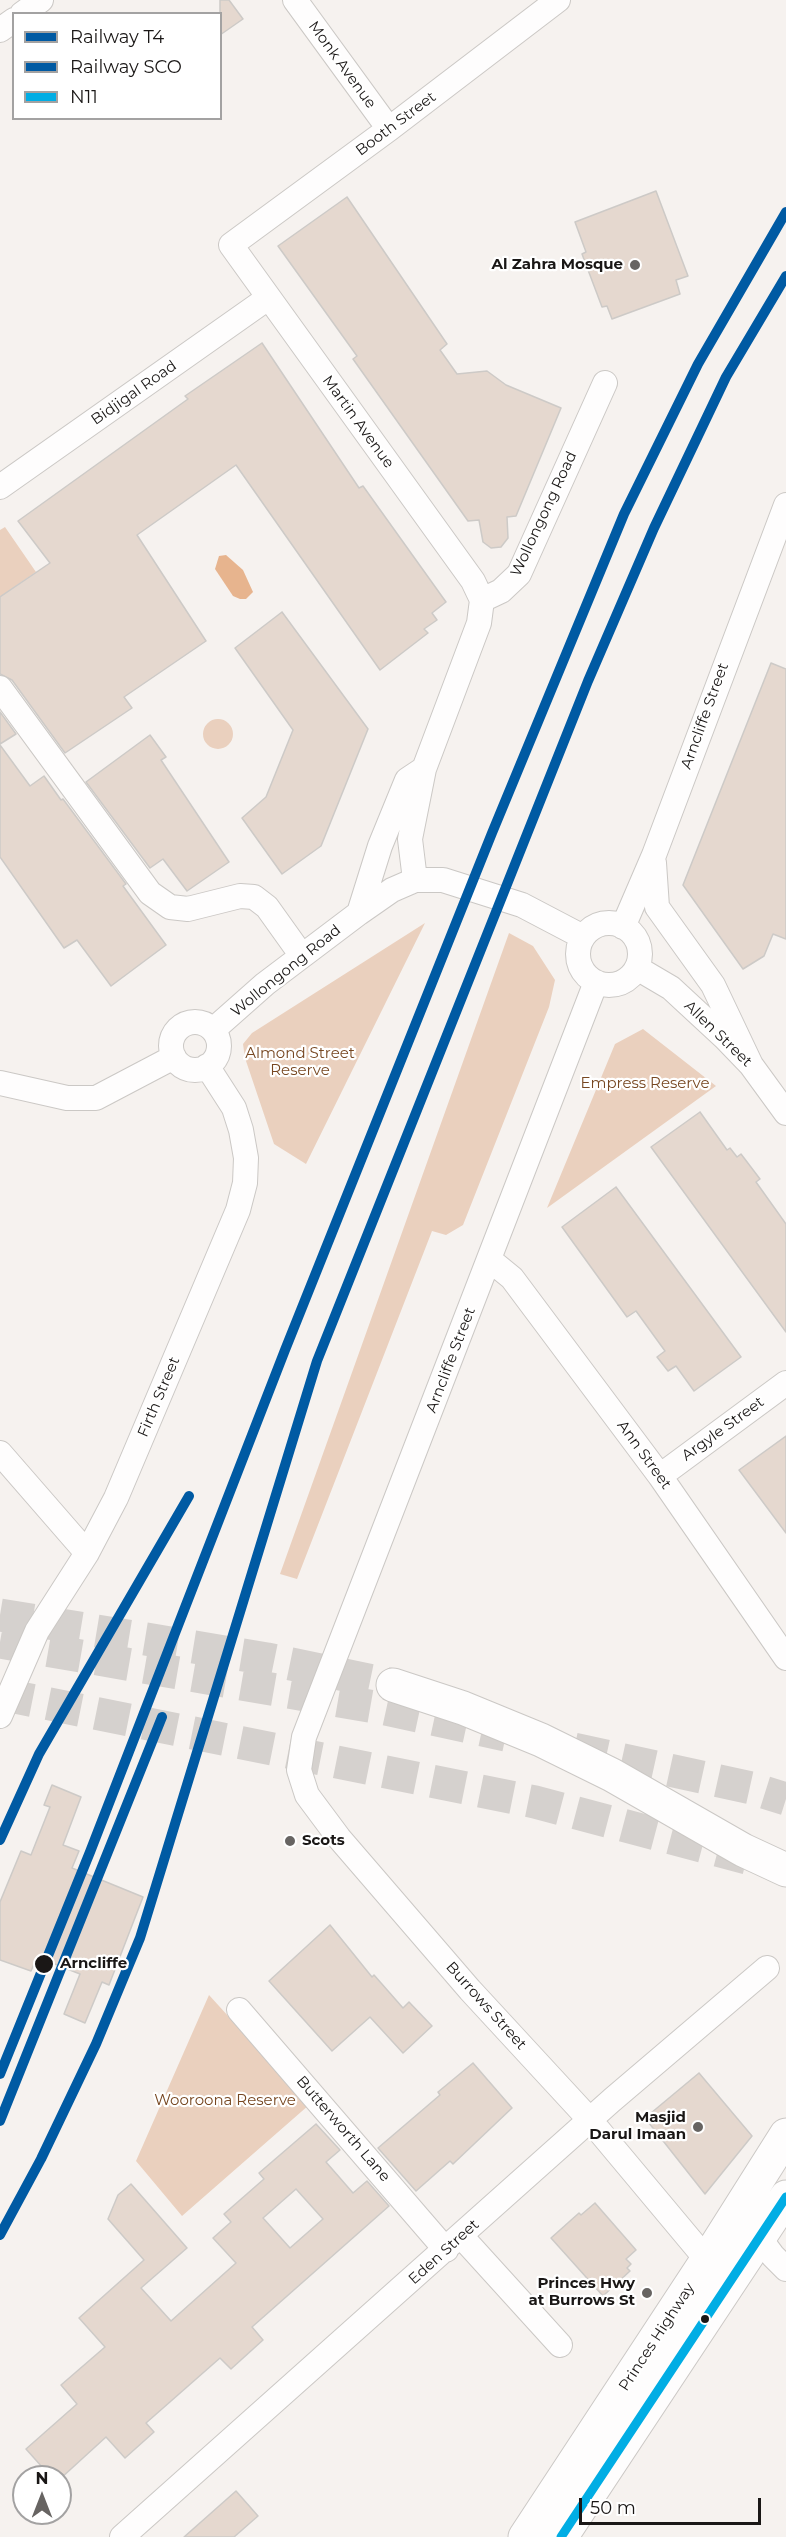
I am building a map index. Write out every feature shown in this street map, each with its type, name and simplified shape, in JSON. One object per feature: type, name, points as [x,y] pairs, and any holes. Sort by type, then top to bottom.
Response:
[{"type":"highway","points":[[393,1685],[463,1708],[541,1740],[612,1775],[743,1850],[786,1870]]},
{"type":"highway","points":[[743,1850],[786,1882]]},
{"type":"highway","name":"Princes Highway","points":[[525,2537],[707,2260],[786,2135]]},
{"type":"highway","name":"Princes Highway","points":[[561,2537],[786,2197]]},
{"type":"street","points":[[25,12],[40,0]]},
{"type":"street","name":"Monk Avenue","points":[[295,0],[389,129]]},
{"type":"street","name":"Booth Street","points":[[231,245],[389,129],[558,0]]},
{"type":"street","name":"Martin Avenue","points":[[231,245],[473,581],[482,600]]},
{"type":"street","name":"Bidjigal Road","points":[[0,487],[268,298]]},
{"type":"street","name":"Wollongong Road","points":[[482,600],[501,591],[519,574],[605,383]]},
{"type":"street","name":"Arncliffe Street","points":[[623,927],[654,855],[786,505]]},
{"type":"street","points":[[482,600],[479,622],[424,769],[410,839],[416,880],[443,880],[522,905],[583,937]]},
{"type":"street","points":[[0,688],[150,893],[170,907],[188,909],[240,896],[254,897],[267,907],[302,956]]},
{"type":"street","points":[[359,913],[380,846],[407,780],[424,769]]},
{"type":"street","points":[[654,855],[657,907],[713,985],[751,1065]]},
{"type":"street","name":"Wollongong Road","points":[[213,1030],[302,956],[359,913],[392,890],[416,880]]},
{"type":"street","points":[[614,924],[623,927],[636,940],[639,950],[637,968],[623,981],[605,984],[596,982],[588,977],[579,962],[579,945],[583,937],[597,925],[614,924]]},
{"type":"street","name":"Allen Street","points":[[637,968],[671,988],[751,1065],[786,1113]]},
{"type":"street","name":"Arncliffe Street","points":[[304,1737],[596,982]]},
{"type":"street","points":[[192,1022],[207,1025],[213,1030],[219,1049],[207,1066],[192,1070],[179,1063],[174,1057],[171,1042],[178,1029],[192,1022]]},
{"type":"street","points":[[0,1083],[67,1098],[96,1098],[174,1057]]},
{"type":"street","name":"Firth Street","points":[[0,1716],[37,1631],[87,1553],[130,1466],[240,1201],[245,1183],[246,1158],[241,1130],[234,1108],[207,1066]]},
{"type":"street","name":"Ann Street","points":[[490,1260],[512,1278],[660,1476],[786,1658]]},
{"type":"street","name":"Argyle Street","points":[[660,1476],[786,1383]]},
{"type":"street","points":[[0,1453],[87,1553]]},
{"type":"street","name":"Burrows Street","points":[[304,1737],[299,1759],[302,1784],[333,1829],[470,1990],[590,2120],[707,2260]]},
{"type":"street","name":"Eden Street","points":[[122,2537],[590,2120],[766,1968]]},
{"type":"street","name":"Butterworth Lane","points":[[239,2010],[454,2243],[560,2345]]},
{"type":"street","points":[[759,2237],[772,2256],[786,2269]]},
{"type":"street","points":[[704,2320],[712,2283],[707,2260]]},
{"type":"green space","points":[[5,527],[36,572],[0,597],[0,530]]},
{"type":"green space","points":[[218,719],[229,723],[233,734],[229,745],[218,749],[207,745],[203,734],[207,723]]},
{"type":"green space","name":"Almond Street Reserve","points":[[425,923],[306,1164],[274,1144],[245,1058],[243,1044],[252,1033]]},
{"type":"green space","points":[[509,933],[533,946],[555,980],[549,1007],[463,1225],[446,1235],[432,1231],[297,1579],[280,1574]]},
{"type":"green space","name":"Empress Reserve","points":[[643,1029],[716,1086],[547,1208],[615,1044]]},
{"type":"green space","name":"Wooroona Reserve","points":[[209,1995],[309,2105],[182,2216],[136,2161]]},
{"type":"shaded area","points":[[226,555],[243,570],[253,592],[246,599],[233,596],[215,569],[219,556]]},
{"type":"building","points":[[220,0],[229,0],[243,19],[222,34],[222,12],[220,12]]},
{"type":"building","name":"Al Zahra Mosque","points":[[656,191],[688,276],[676,280],[680,294],[612,319],[607,306],[602,307],[582,254],[586,252],[575,222]]},
{"type":"building","points":[[347,197],[447,344],[440,350],[457,374],[487,371],[506,385],[561,408],[516,516],[507,517],[508,538],[501,547],[491,548],[483,542],[479,520],[468,521],[353,359],[357,356],[278,246]]},
{"type":"building","points":[[262,343],[359,488],[363,486],[446,602],[432,613],[437,620],[424,629],[428,633],[380,670],[236,465],[137,535],[206,641],[124,697],[132,708],[65,753],[12,680],[0,674],[0,597],[50,563],[18,521],[188,399],[185,396]]},
{"type":"building","points":[[282,612],[368,729],[321,846],[282,874],[242,818],[266,797],[293,730],[235,648]]},
{"type":"building","points":[[771,663],[786,669],[786,939],[773,934],[764,956],[743,969],[683,885]]},
{"type":"building","points":[[0,712],[16,734],[0,744]]},
{"type":"building","points":[[150,735],[166,757],[161,760],[229,862],[187,891],[163,859],[150,868],[86,782]]},
{"type":"building","points":[[0,745],[30,786],[44,776],[126,884],[123,886],[166,945],[111,986],[77,940],[64,948],[0,857]]},
{"type":"building","points":[[700,1112],[727,1150],[730,1148],[737,1157],[741,1154],[760,1179],[756,1182],[786,1224],[786,1332],[651,1147]]},
{"type":"building","points":[[616,1187],[741,1357],[694,1391],[676,1366],[668,1371],[657,1357],[665,1351],[636,1311],[627,1317],[562,1227]]},
{"type":"building","points":[[786,1436],[786,1533],[739,1470]]},
{"type":"building","points":[[52,1785],[81,1797],[63,1845],[79,1851],[72,1868],[143,1897],[109,1985],[102,1982],[85,2023],[64,2014],[80,1974],[37,1957],[31,1971],[0,1960],[0,1902],[21,1851],[31,1855],[50,1807],[44,1805]]},
{"type":"building","points":[[330,1925],[372,1977],[374,1975],[403,2008],[409,2002],[432,2026],[403,2053],[370,2017],[332,2051],[269,1981]]},
{"type":"building","points":[[473,2063],[512,2108],[453,2164],[450,2161],[416,2191],[378,2148],[440,2095],[438,2092]]},
{"type":"building","name":"Masjid Darul Imaan","points":[[699,2073],[752,2136],[705,2194],[645,2118]]},
{"type":"building","points":[[316,2124],[340,2150],[326,2162],[353,2193],[367,2181],[389,2206],[252,2327],[263,2340],[231,2369],[220,2358],[146,2423],[154,2432],[125,2458],[106,2437],[72,2468],[72,2465],[40,2465],[26,2449],[77,2404],[61,2385],[105,2347],[79,2318],[144,2260],[108,2219],[118,2195],[131,2184],[187,2248],[141,2288],[171,2321],[236,2263],[213,2238],[231,2222],[224,2214],[264,2179],[259,2173]],"holes":[[[296,2189],[323,2219],[290,2248],[263,2218]]]},
{"type":"building","points":[[595,2203],[636,2250],[626,2259],[631,2264],[627,2268],[630,2271],[603,2296],[551,2238],[579,2213],[581,2215]]},
{"type":"building","points":[[236,2491],[258,2516],[234,2537],[184,2537]]},
{"type":"tunnel","points":[[0,1615],[267,1659],[393,1685]]},
{"type":"tunnel","points":[[0,1642],[386,1709],[506,1735]]},
{"type":"tunnel","points":[[0,1694],[535,1802],[747,1858]]},
{"type":"tunnel","points":[[574,1749],[751,1788],[786,1799]]},
{"type":"rail line","name":"SCO","points":[[0,2074],[90,1852],[285,1350],[492,833],[624,514],[698,364],[786,212]]},
{"type":"rail line","name":"T4","points":[[0,2235],[41,2159],[96,2044],[140,1938],[317,1361],[588,681],[654,528],[726,377],[786,276]]},
{"type":"rail line","name":"SCO","points":[[0,1840],[39,1754],[189,1496]]},
{"type":"rail line","name":"T4","points":[[0,2121],[162,1717]]},
{"type":"transit line","name":"N11","points":[[561,2537],[786,2197]]},
{"type":"place","name":"Al Zahra Mosque","points":[[635,265]]},
{"type":"place","name":"Scots","points":[[290,1841]]},
{"type":"place","name":"Arncliffe","points":[[44,1964]]},
{"type":"place","name":"Masjid Darul Imaan","points":[[698,2127]]},
{"type":"place","name":"Princes Hwy at Burrows St","points":[[647,2293]]}]
